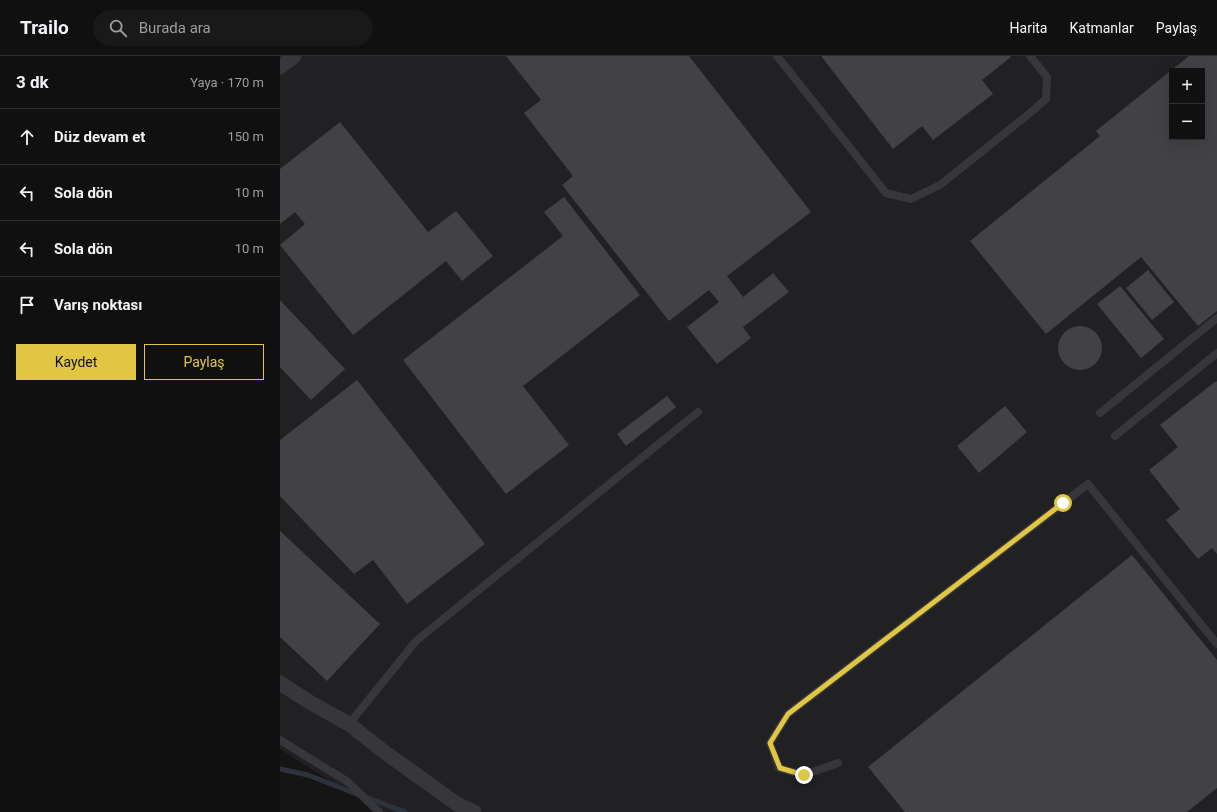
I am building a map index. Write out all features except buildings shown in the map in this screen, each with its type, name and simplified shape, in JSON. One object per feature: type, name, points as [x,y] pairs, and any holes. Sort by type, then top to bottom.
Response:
[{"type":"street","points":[[280,67],[294,56]]},
{"type":"street","points":[[280,682],[311,703],[349,724],[383,751],[458,804],[474,812]]},
{"type":"lane","points":[[777,56],[886,192],[911,199],[940,185],[1046,99],[1046,77],[1030,56]]},
{"type":"lane","points":[[1100,413],[1217,318]]},
{"type":"lane","points":[[1115,436],[1217,352]]},
{"type":"lane","points":[[349,724],[416,641],[698,412]]},
{"type":"lane","points":[[838,763],[804,775],[780,768],[770,743],[788,714],[1088,484],[1217,644]]},
{"type":"lane","points":[[280,740],[348,782],[379,812]]},
{"type":"shaded area","points":[[280,56],[1217,56],[1217,812],[383,812],[357,798],[280,749]]},
{"type":"waterway","points":[[280,769],[308,775],[359,795]]},
{"type":"waterway","points":[[366,797],[405,812]]},
{"type":"route","points":[[804,775],[780,768],[770,743],[788,714],[1063,503]]}]
